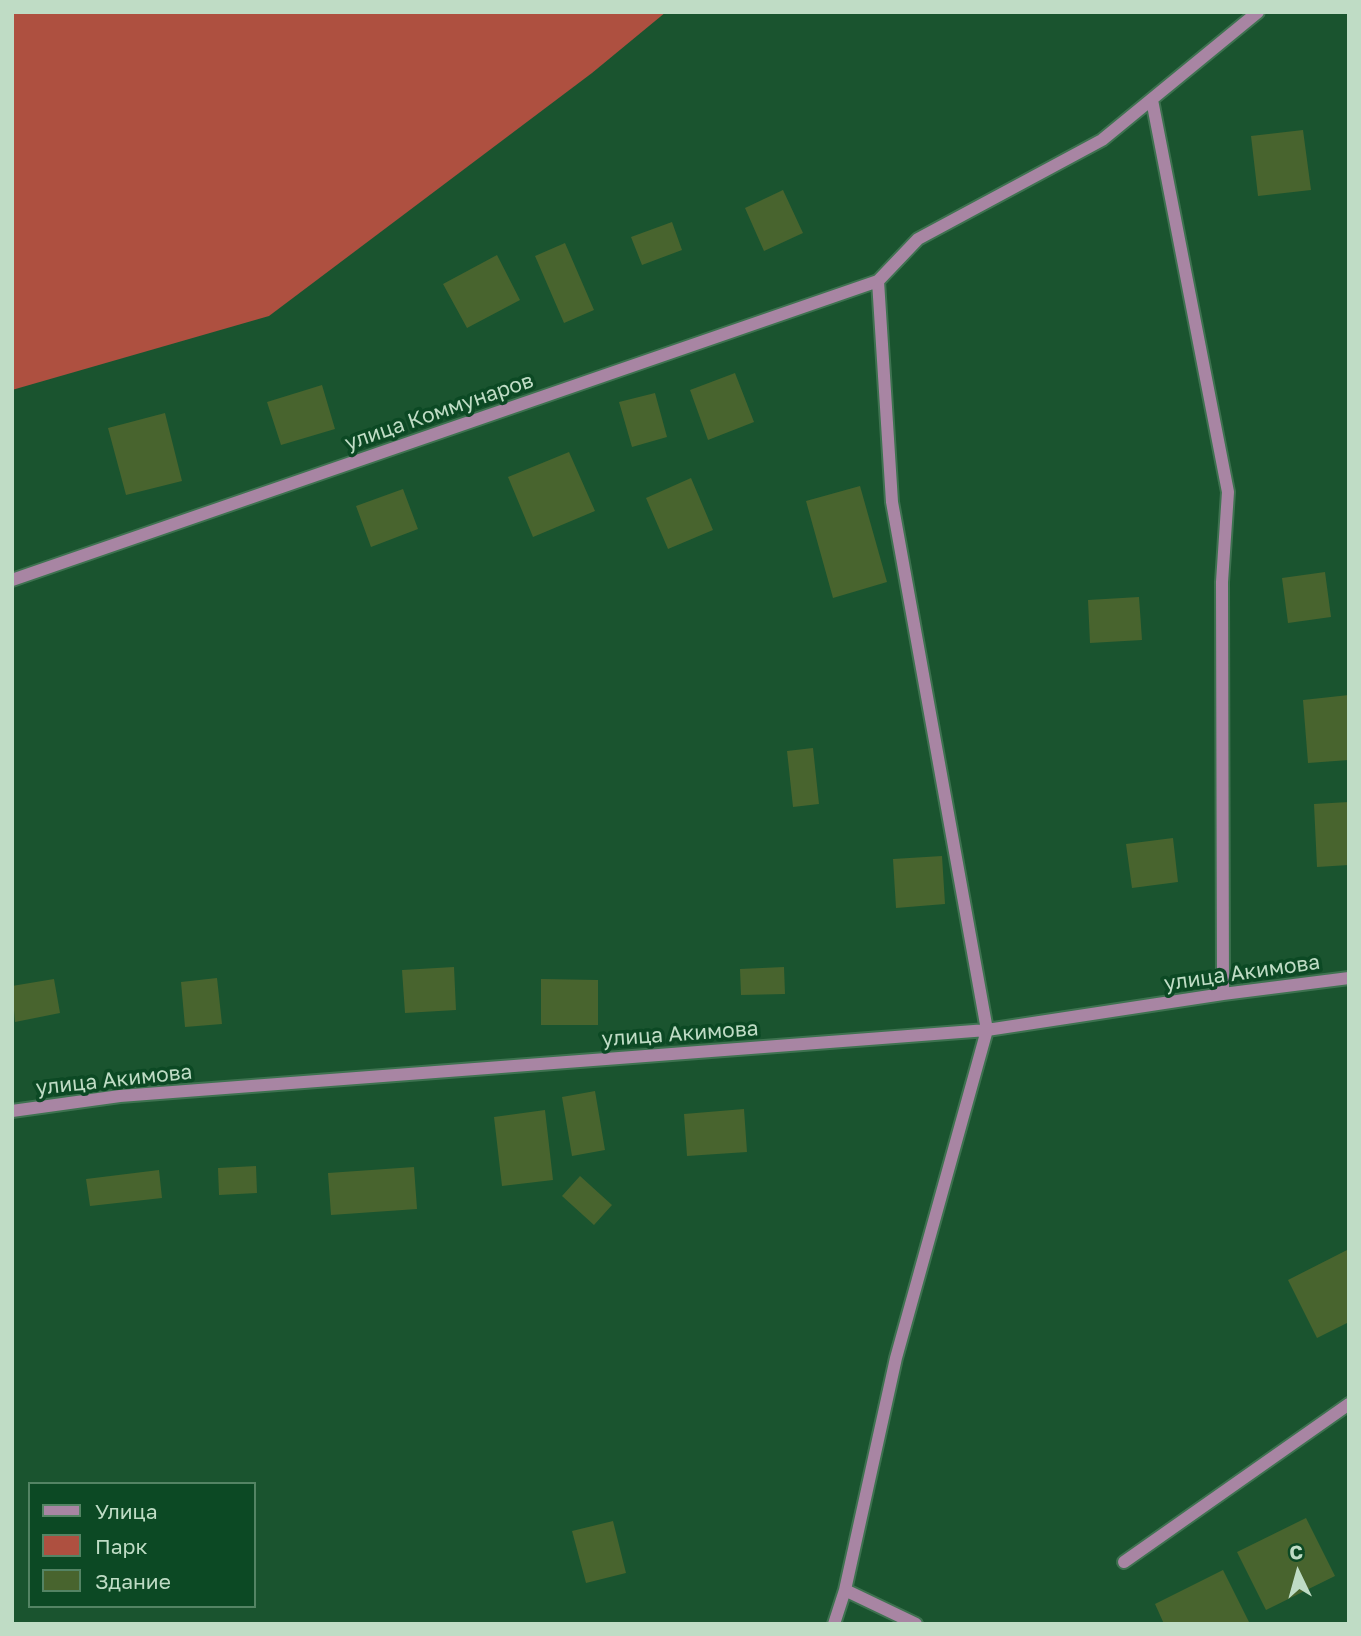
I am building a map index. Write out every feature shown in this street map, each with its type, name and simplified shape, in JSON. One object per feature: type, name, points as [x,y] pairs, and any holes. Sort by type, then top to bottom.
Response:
[{"type":"street","points":[[834,1624],[845,1590],[896,1358],[987,1030],[892,502],[878,281],[918,239],[1101,140],[1258,12]]},
{"type":"street","points":[[1152,100],[1228,492],[1222,582],[1223,994]]},
{"type":"street","name":"улица Коммунаров","points":[[12,580],[878,281]]},
{"type":"street","name":"улица Акимова","points":[[12,1111],[120,1096],[987,1030],[1349,978]]},
{"type":"street","points":[[1124,1562],[1349,1404]]},
{"type":"street","points":[[845,1590],[916,1624]]},
{"type":"green space","points":[[12,12],[666,12],[592,73],[269,316],[12,390]]},
{"type":"building","points":[[1303,130],[1311,190],[1258,196],[1251,136]]},
{"type":"building","points":[[783,190],[803,233],[764,251],[745,208]]},
{"type":"building","points":[[672,222],[682,250],[642,265],[631,237]]},
{"type":"building","points":[[565,243],[594,310],[564,323],[535,256]]},
{"type":"building","points":[[497,255],[520,300],[467,328],[443,284]]},
{"type":"building","points":[[735,373],[754,422],[708,440],[690,390]]},
{"type":"building","points":[[322,385],[335,429],[281,445],[267,402]]},
{"type":"building","points":[[655,393],[667,437],[632,447],[619,402]]},
{"type":"building","points":[[165,413],[182,481],[126,495],[108,428]]},
{"type":"building","points":[[569,452],[595,511],[533,537],[508,477]]},
{"type":"building","points":[[691,478],[713,530],[668,549],[646,498]]},
{"type":"building","points":[[860,486],[887,582],[833,598],[806,501]]},
{"type":"building","points":[[403,489],[418,529],[371,547],[356,506]]},
{"type":"building","points":[[1325,572],[1331,617],[1288,623],[1282,578]]},
{"type":"building","points":[[1139,597],[1142,640],[1090,643],[1088,600]]},
{"type":"building","points":[[1349,695],[1349,760],[1308,763],[1303,700]]},
{"type":"building","points":[[813,748],[819,804],[793,807],[787,751]]},
{"type":"building","points":[[1349,802],[1349,865],[1317,867],[1314,804]]},
{"type":"building","points":[[1173,838],[1178,882],[1132,888],[1126,844]]},
{"type":"building","points":[[942,856],[945,904],[896,908],[893,859]]},
{"type":"building","points":[[454,967],[456,1010],[405,1013],[402,970]]},
{"type":"building","points":[[784,967],[785,994],[741,995],[740,969]]},
{"type":"building","points":[[217,978],[222,1024],[185,1027],[181,982]]},
{"type":"building","points":[[54,979],[60,1013],[15,1022],[12,986]]},
{"type":"building","points":[[541,979],[598,980],[598,1025],[541,1025]]},
{"type":"building","points":[[595,1091],[605,1150],[572,1156],[562,1097]]},
{"type":"building","points":[[744,1109],[747,1152],[687,1156],[684,1114]]},
{"type":"building","points":[[545,1110],[553,1180],[502,1186],[494,1117]]},
{"type":"building","points":[[256,1166],[257,1193],[219,1195],[218,1168]]},
{"type":"building","points":[[414,1167],[417,1209],[331,1215],[328,1173]]},
{"type":"building","points":[[159,1170],[162,1198],[90,1206],[86,1179]]},
{"type":"building","points":[[580,1176],[612,1205],[594,1225],[562,1196]]},
{"type":"building","points":[[1349,1249],[1349,1322],[1317,1338],[1288,1280]]},
{"type":"building","points":[[1306,1518],[1335,1576],[1266,1610],[1237,1552]]},
{"type":"building","points":[[613,1521],[626,1573],[586,1583],[572,1531]]},
{"type":"building","points":[[1223,1570],[1250,1624],[1164,1624],[1155,1604]]}]
